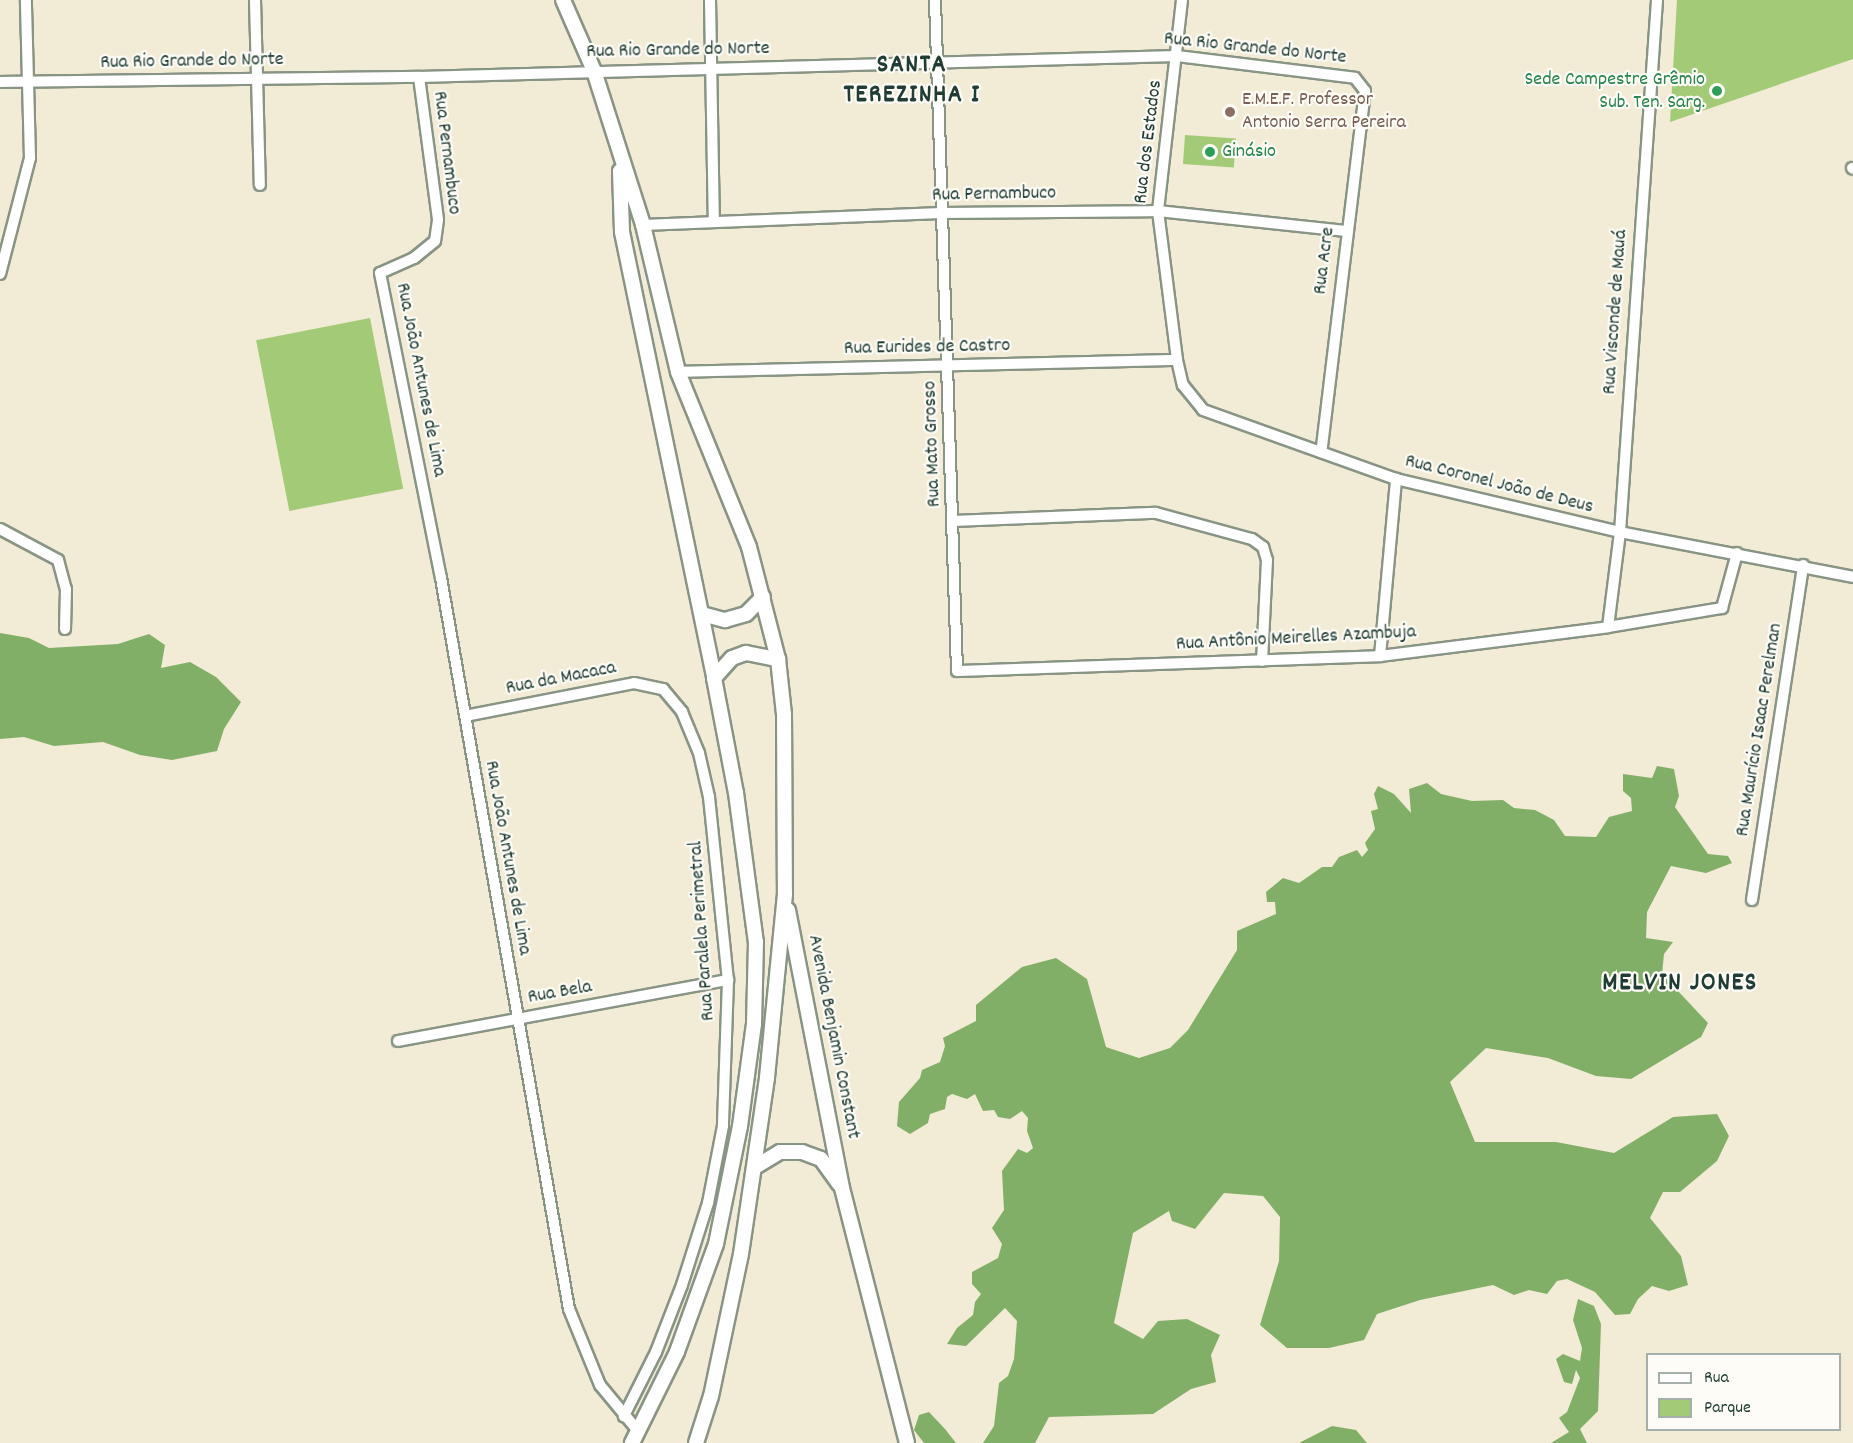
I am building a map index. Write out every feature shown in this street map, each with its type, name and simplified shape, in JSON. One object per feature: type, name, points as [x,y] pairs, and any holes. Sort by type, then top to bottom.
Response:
[{"type":"main road","points":[[563,0],[594,71],[642,225],[678,372],[748,547],[778,659],[784,714],[785,894],[755,1167],[711,1396],[696,1443]]},
{"type":"main road","points":[[619,154],[622,232],[702,614],[736,793],[756,942],[754,1024],[740,1126],[716,1244],[677,1352],[635,1438]]},
{"type":"main road","points":[[702,614],[725,620],[747,614],[763,597]]},
{"type":"main road","points":[[714,678],[732,658],[746,653],[778,659]]},
{"type":"main road","name":"Avenida Benjamin Constant","points":[[785,894],[842,1188],[908,1443]]},
{"type":"main road","name":"Avenida Benjamin Constant","points":[[755,1167],[780,1152],[802,1152],[821,1159],[842,1188]]},
{"type":"street","points":[[0,274],[30,158],[26,0]]},
{"type":"street","points":[[255,0],[260,184]]},
{"type":"street","points":[[710,0],[714,220]]},
{"type":"street","name":"Rua Mato Grosso","points":[[935,0],[957,671]]},
{"type":"street","name":"Rua dos Estados","points":[[1177,360],[1158,211],[1182,0]]},
{"type":"street","name":"Rua Visconde de Mauá","points":[[1608,627],[1620,532],[1657,0]]},
{"type":"street","name":"Rua Rio Grande do Norte","points":[[0,82],[419,77],[1177,56],[1355,78]]},
{"type":"street","name":"Rua Pernambuco","points":[[380,273],[414,258],[435,241],[438,219],[419,77]]},
{"type":"street","name":"Rua Acre","points":[[1321,452],[1346,231],[1365,92],[1355,78]]},
{"type":"street","name":"Rua Pernambuco","points":[[642,225],[714,220],[941,213],[1158,211],[1346,231]]},
{"type":"street","name":"Rua João Antunes de Lima","points":[[380,273],[465,716],[516,1019],[569,1309],[600,1385],[624,1416],[635,1438]]},
{"type":"street","name":"Rua Coronel João de Deus","points":[[1177,360],[1183,385],[1203,410],[1396,479],[1620,532],[1803,565],[1853,577]]},
{"type":"street","name":"Rua Eurides de Castro","points":[[678,372],[1177,360]]},
{"type":"street","points":[[1380,656],[1396,479]]},
{"type":"street","points":[[953,521],[1156,513],[1176,515],[1252,539],[1263,547],[1267,560],[1262,661]]},
{"type":"street","points":[[0,529],[58,560],[66,590],[65,629]]},
{"type":"street","name":"Rua Antônio Meirelles Azambuja","points":[[957,671],[1380,656],[1608,627],[1722,608],[1737,553]]},
{"type":"street","name":"Rua Maurício Isaac Perelman","points":[[1752,900],[1803,565]]},
{"type":"street","name":"Rua da Macaca","points":[[465,716],[634,683],[663,689]]},
{"type":"street","name":"Rua Paralela Perimetral","points":[[624,1416],[656,1352],[708,1203],[723,1126],[728,980],[710,797],[699,753],[682,712],[663,689]]},
{"type":"street","name":"Rua Bela","points":[[398,1041],[728,980]]},
{"type":"green space","name":"Sede Campestre Grêmio Sub. Ten. Sarg.","points":[[1677,0],[1853,0],[1853,59],[1670,122]]},
{"type":"green space","name":"Ginásio","points":[[1185,135],[1236,139],[1234,167],[1183,164]]},
{"type":"green space","points":[[370,318],[403,489],[289,511],[256,340]]},
{"type":"green space","points":[[0,633],[29,638],[49,648],[118,644],[149,634],[165,645],[161,668],[190,662],[216,677],[241,702],[224,729],[217,751],[172,760],[140,755],[103,742],[54,746],[24,737],[0,739]]},
{"type":"green space","points":[[1657,766],[1674,769],[1679,796],[1675,807],[1708,854],[1728,856],[1732,863],[1706,873],[1671,866],[1647,912],[1646,938],[1673,942],[1664,954],[1662,974],[1708,1023],[1701,1037],[1631,1079],[1596,1076],[1548,1058],[1486,1048],[1450,1082],[1475,1142],[1556,1142],[1614,1153],[1673,1117],[1717,1114],[1729,1136],[1717,1161],[1680,1192],[1663,1192],[1650,1218],[1681,1256],[1688,1285],[1669,1291],[1652,1286],[1638,1299],[1630,1314],[1615,1315],[1595,1292],[1567,1279],[1557,1281],[1547,1294],[1529,1290],[1514,1295],[1493,1285],[1420,1300],[1377,1314],[1364,1340],[1329,1348],[1287,1348],[1260,1325],[1279,1261],[1280,1217],[1263,1196],[1224,1193],[1195,1229],[1172,1221],[1169,1211],[1133,1233],[1114,1323],[1143,1339],[1158,1321],[1187,1319],[1220,1335],[1211,1355],[1216,1382],[1191,1389],[1153,1414],[1049,1417],[1035,1443],[983,1443],[994,1426],[999,1383],[1008,1376],[1014,1359],[1017,1321],[1005,1308],[966,1346],[947,1344],[957,1328],[973,1315],[975,1302],[981,1294],[972,1284],[972,1272],[998,1258],[1002,1244],[992,1228],[1004,1210],[1002,1171],[1018,1149],[1027,1153],[1033,1148],[1027,1131],[1028,1118],[1022,1111],[1010,1119],[998,1117],[994,1110],[983,1111],[975,1094],[967,1099],[952,1094],[947,1097],[945,1109],[930,1114],[928,1123],[910,1134],[897,1126],[899,1102],[920,1078],[922,1070],[940,1062],[945,1046],[943,1038],[976,1021],[976,1005],[1022,967],[1056,958],[1087,979],[1106,1047],[1139,1058],[1170,1048],[1188,1030],[1237,950],[1237,931],[1276,914],[1275,902],[1267,902],[1266,892],[1283,878],[1299,883],[1322,867],[1332,867],[1339,857],[1357,850],[1362,857],[1368,850],[1365,843],[1375,829],[1371,811],[1378,809],[1374,794],[1378,786],[1394,794],[1411,813],[1409,789],[1427,783],[1441,794],[1472,801],[1503,800],[1514,808],[1535,810],[1554,820],[1565,836],[1596,837],[1609,817],[1632,811],[1631,798],[1623,791],[1623,774],[1652,778]]},
{"type":"green space","points":[[1578,1299],[1594,1306],[1601,1324],[1598,1411],[1580,1429],[1587,1443],[1551,1443],[1569,1432],[1559,1418],[1567,1412],[1580,1378],[1576,1370],[1572,1384],[1564,1382],[1556,1359],[1563,1354],[1580,1361],[1582,1348],[1573,1320]]},
{"type":"green space","points":[[929,1412],[956,1443],[924,1443],[914,1430],[919,1415]]},
{"type":"green space","points":[[1332,1426],[1356,1430],[1367,1443],[1299,1443]]},
{"type":"place","name":"Sede Campestre Grêmio Sub. Ten. Sarg.","points":[[1717,91]]},
{"type":"place","name":"E.M.E.F. Professor Antonio Serra Pereira","points":[[1230,112]]},
{"type":"place","name":"Ginásio","points":[[1210,152]]},
{"type":"district","name":"SANTA TEREZINHA I","points":[[912,81]]},
{"type":"district","name":"MELVIN JONES","points":[[1680,984]]}]
